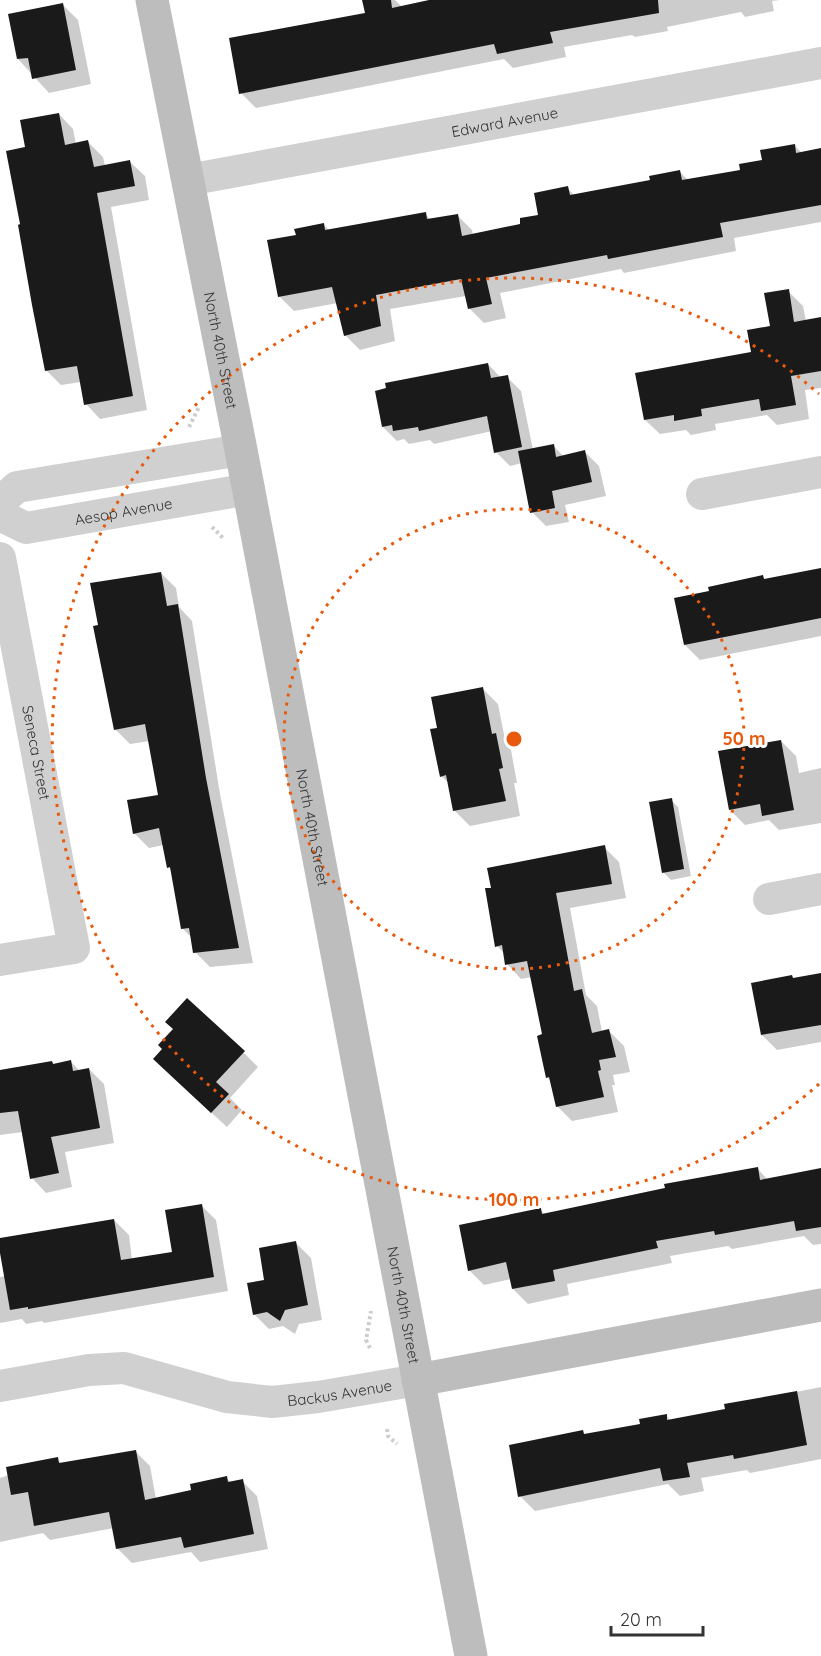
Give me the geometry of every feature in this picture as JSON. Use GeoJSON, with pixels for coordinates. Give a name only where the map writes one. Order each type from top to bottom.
{"type":"FeatureCollection","features":[{"type":"Feature","properties":{"kind":"street","name":"North 40th Street"},"geometry":{"type":"LineString","coordinates":[[152,0],[249,489],[471,1656]]}},
{"type":"Feature","properties":{"kind":"street","name":"Edward Avenue"},"geometry":{"type":"LineString","coordinates":[[188,180],[821,63]]}},
{"type":"Feature","properties":{"kind":"street"},"geometry":{"type":"LineString","coordinates":[[0,502],[17,487],[241,450]]}},
{"type":"Feature","properties":{"kind":"street"},"geometry":{"type":"LineString","coordinates":[[702,494],[821,472]]}},
{"type":"Feature","properties":{"kind":"street","name":"Aesop Avenue"},"geometry":{"type":"LineString","coordinates":[[0,515],[26,528],[249,489]]}},
{"type":"Feature","properties":{"kind":"street","name":"Seneca Street"},"geometry":{"type":"LineString","coordinates":[[0,558],[74,948],[0,960]]}},
{"type":"Feature","properties":{"kind":"street"},"geometry":{"type":"LineString","coordinates":[[769,899],[821,889]]}},
{"type":"Feature","properties":{"kind":"street","name":"Backus Avenue"},"geometry":{"type":"LineString","coordinates":[[0,1386],[89,1370],[124,1368],[227,1397],[272,1402],[318,1397],[418,1380],[821,1305]]}},
{"type":"Feature","properties":{"kind":"building"},"geometry":{"type":"Polygon","coordinates":[[[362,0],[391,0],[392,8],[429,0],[658,0],[659,13],[550,32],[553,43],[497,54],[494,44],[239,94],[229,38],[365,13],[362,0]]]}},
{"type":"Feature","properties":{"kind":"building"},"geometry":{"type":"Polygon","coordinates":[[[63,3],[76,70],[32,79],[28,58],[17,59],[8,14],[63,3]]]}},
{"type":"Feature","properties":{"kind":"building"},"geometry":{"type":"Polygon","coordinates":[[[59,113],[65,145],[88,140],[94,167],[130,160],[135,186],[97,193],[133,396],[84,405],[77,366],[45,371],[6,151],[25,147],[20,120],[59,113]]]}},
{"type":"Feature","properties":{"kind":"building"},"geometry":{"type":"Polygon","coordinates":[[[795,144],[796,153],[821,148],[821,205],[720,223],[723,237],[608,259],[607,255],[486,278],[492,304],[468,309],[461,279],[376,295],[381,326],[344,336],[332,287],[278,297],[267,240],[296,235],[294,229],[324,223],[325,230],[426,212],[427,219],[458,214],[462,236],[520,224],[520,218],[538,215],[534,193],[568,186],[570,195],[650,180],[649,176],[680,170],[682,180],[740,170],[739,164],[762,160],[760,150],[795,144]]]}},
{"type":"Feature","properties":{"kind":"building"},"geometry":{"type":"Polygon","coordinates":[[[789,289],[794,322],[821,317],[821,371],[791,376],[796,405],[761,411],[759,399],[701,409],[702,416],[674,421],[674,415],[644,420],[635,373],[751,352],[747,330],[770,326],[764,293],[789,289]]]}},
{"type":"Feature","properties":{"kind":"building"},"geometry":{"type":"Polygon","coordinates":[[[488,363],[491,378],[508,375],[522,447],[494,453],[487,416],[419,431],[418,427],[393,431],[392,425],[382,427],[375,391],[386,388],[385,383],[488,363]]]}},
{"type":"Feature","properties":{"kind":"building"},"geometry":{"type":"Polygon","coordinates":[[[554,444],[556,457],[585,450],[592,482],[552,491],[555,508],[530,513],[518,451],[554,444]]]}},
{"type":"Feature","properties":{"kind":"building"},"geometry":{"type":"Polygon","coordinates":[[[821,568],[821,618],[684,645],[674,598],[709,591],[708,587],[763,575],[764,579],[821,568]]]}},
{"type":"Feature","properties":{"kind":"building"},"geometry":{"type":"Polygon","coordinates":[[[161,572],[167,606],[178,604],[206,778],[239,948],[193,953],[189,928],[181,929],[170,867],[167,868],[159,828],[133,834],[127,800],[158,795],[145,724],[114,730],[93,626],[98,625],[90,583],[161,572]]]}},
{"type":"Feature","properties":{"kind":"building"},"geometry":{"type":"Polygon","coordinates":[[[483,687],[492,734],[496,733],[503,768],[499,769],[506,801],[453,811],[446,775],[440,777],[430,729],[437,728],[431,697],[483,687]]]}},
{"type":"Feature","properties":{"kind":"building"},"geometry":{"type":"Polygon","coordinates":[[[781,740],[794,810],[762,816],[760,804],[729,810],[718,751],[781,740]]]}},
{"type":"Feature","properties":{"kind":"building"},"geometry":{"type":"Polygon","coordinates":[[[672,798],[684,869],[662,873],[649,802],[672,798]]]}},
{"type":"Feature","properties":{"kind":"building"},"geometry":{"type":"Polygon","coordinates":[[[605,845],[612,884],[556,893],[574,991],[582,989],[592,1033],[609,1029],[616,1057],[599,1060],[601,1070],[598,1071],[604,1097],[556,1107],[549,1077],[546,1078],[537,1036],[542,1034],[527,961],[505,965],[502,945],[495,947],[485,888],[491,888],[487,868],[605,845]]]}},
{"type":"Feature","properties":{"kind":"building"},"geometry":{"type":"Polygon","coordinates":[[[821,973],[821,1025],[761,1035],[751,983],[792,975],[793,978],[821,973]]]}},
{"type":"Feature","properties":{"kind":"building"},"geometry":{"type":"Polygon","coordinates":[[[187,998],[245,1051],[216,1082],[229,1094],[211,1113],[153,1059],[162,1049],[158,1045],[173,1029],[165,1022],[187,998]]]}},
{"type":"Feature","properties":{"kind":"building"},"geometry":{"type":"Polygon","coordinates":[[[71,1060],[73,1071],[89,1068],[100,1128],[51,1137],[59,1173],[30,1179],[18,1111],[0,1113],[0,1070],[71,1060]]]}},
{"type":"Feature","properties":{"kind":"building"},"geometry":{"type":"Polygon","coordinates":[[[758,1167],[760,1180],[821,1168],[821,1227],[796,1231],[794,1221],[715,1235],[714,1231],[656,1241],[658,1248],[553,1270],[555,1281],[512,1289],[506,1262],[468,1271],[459,1225],[541,1208],[542,1214],[665,1188],[664,1184],[758,1167]]]}},
{"type":"Feature","properties":{"kind":"building"},"geometry":{"type":"Polygon","coordinates":[[[202,1204],[214,1277],[28,1309],[28,1307],[10,1310],[0,1253],[0,1238],[114,1219],[121,1260],[172,1252],[165,1210],[202,1204]]]}},
{"type":"Feature","properties":{"kind":"building"},"geometry":{"type":"Polygon","coordinates":[[[296,1241],[308,1305],[285,1310],[280,1321],[267,1312],[253,1315],[247,1283],[264,1280],[259,1248],[296,1241]]]}},
{"type":"Feature","properties":{"kind":"building"},"geometry":{"type":"Polygon","coordinates":[[[797,1391],[807,1445],[734,1459],[733,1455],[687,1463],[690,1477],[663,1481],[660,1468],[518,1497],[509,1445],[583,1430],[584,1434],[640,1424],[639,1419],[667,1414],[667,1420],[725,1409],[724,1404],[797,1391]]]}},
{"type":"Feature","properties":{"kind":"building"},"geometry":{"type":"Polygon","coordinates":[[[136,1450],[145,1500],[191,1490],[190,1484],[227,1476],[228,1482],[243,1479],[254,1534],[184,1548],[181,1537],[116,1549],[109,1512],[34,1526],[28,1492],[11,1495],[6,1467],[58,1457],[59,1463],[136,1450]]]}}]}
